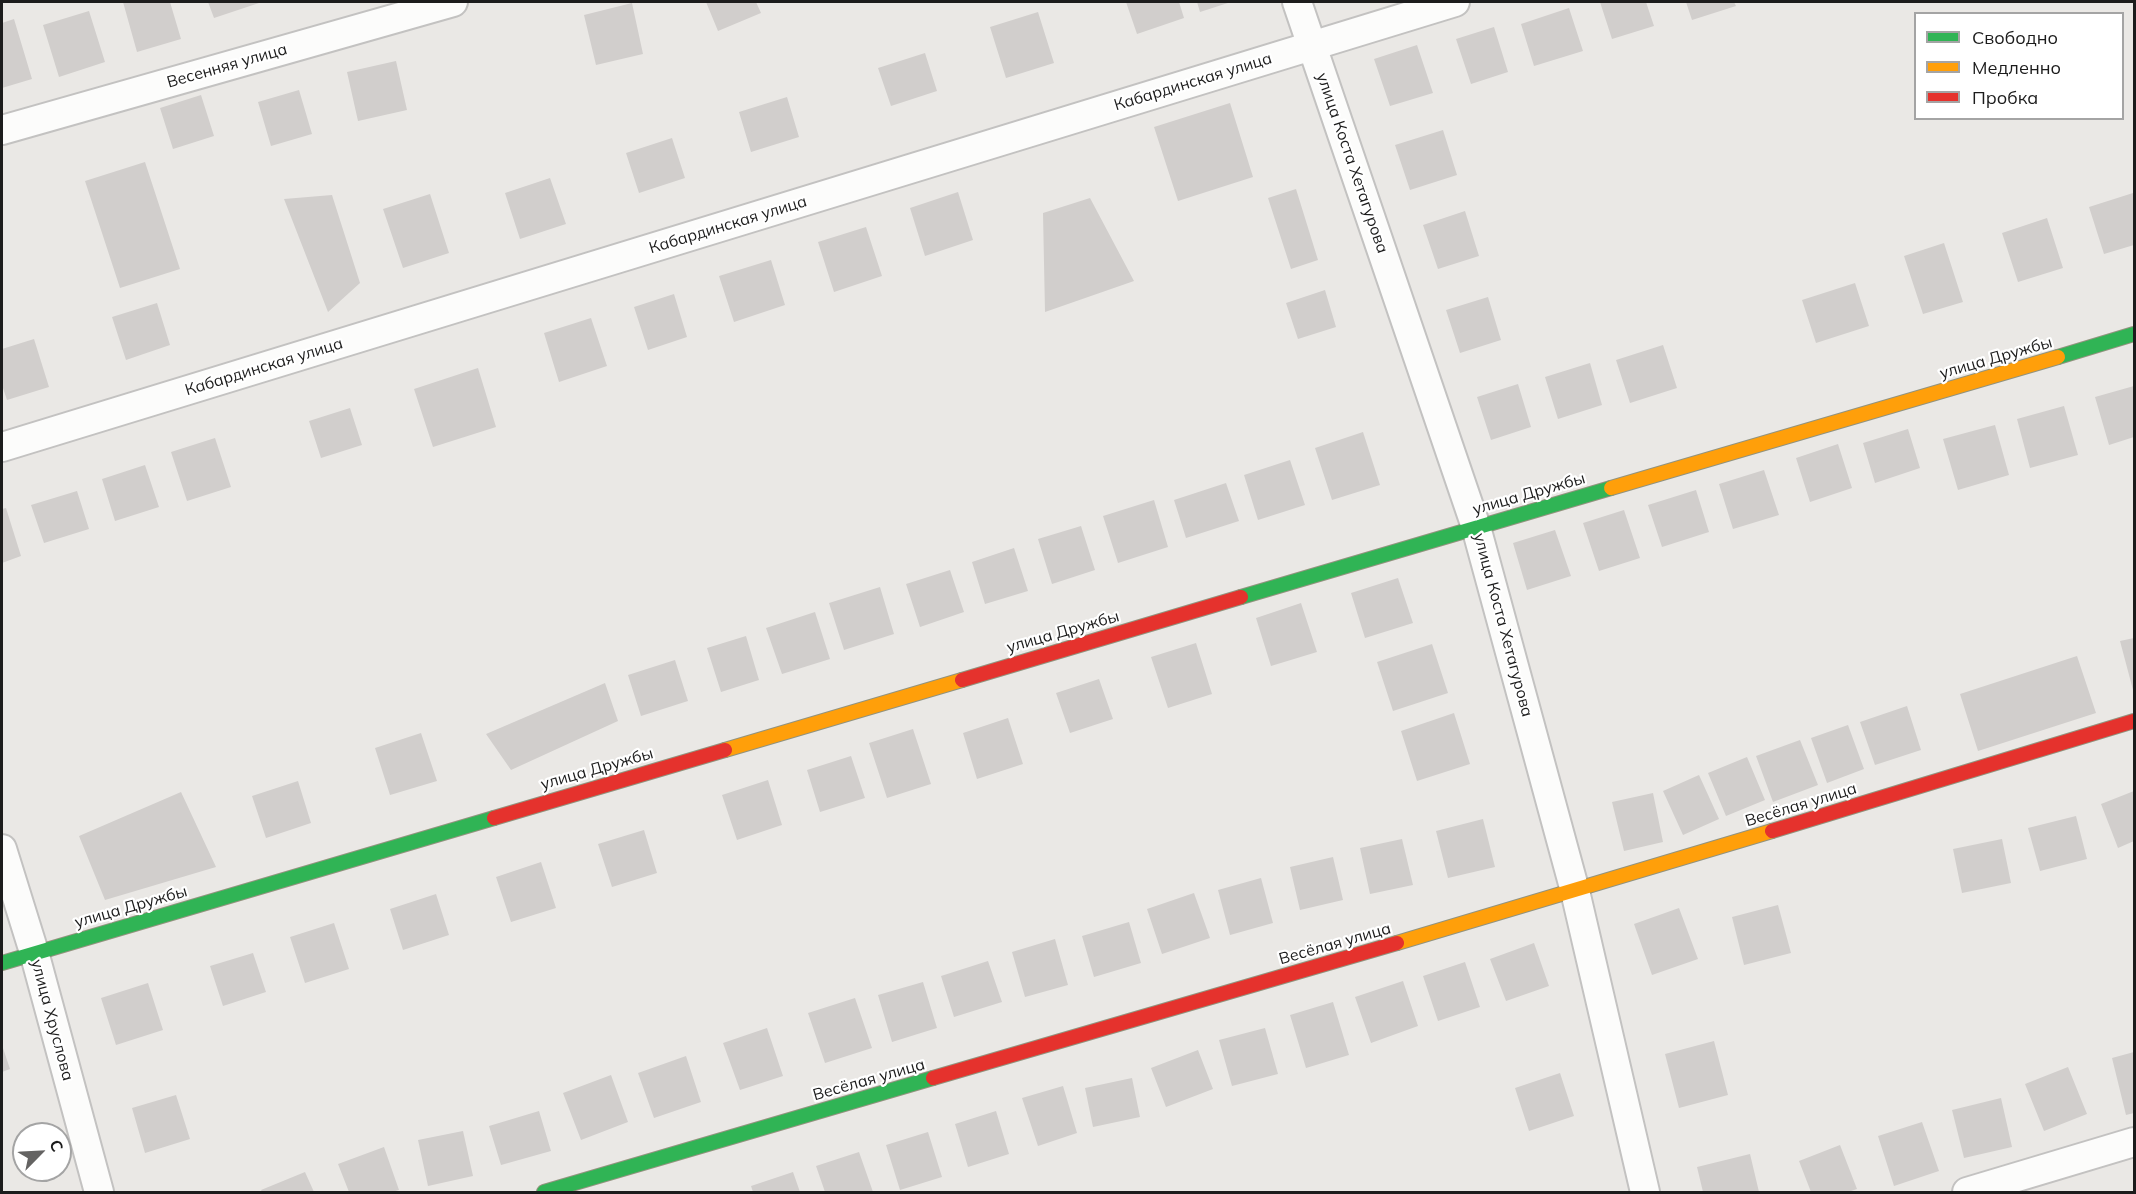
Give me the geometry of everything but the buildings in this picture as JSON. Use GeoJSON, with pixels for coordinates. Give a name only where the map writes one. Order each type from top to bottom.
{"type":"FeatureCollection","features":[{"type":"Feature","properties":{"kind":"street","name":"Весенняя улица"},"geometry":{"type":"LineString","coordinates":[[2,130],[453,2]]}},
{"type":"Feature","properties":{"kind":"street","name":"улица Коста Хетагурова"},"geometry":{"type":"LineString","coordinates":[[1297,2],[1476,527],[1575,891],[1645,1192]]}},
{"type":"Feature","properties":{"kind":"street","name":"Кабардинская улица"},"geometry":{"type":"LineString","coordinates":[[2,447],[1455,2]]}},
{"type":"Feature","properties":{"kind":"street","name":"улица Дружбы"},"geometry":{"type":"LineString","coordinates":[[2,963],[2134,334]]}},
{"type":"Feature","properties":{"kind":"street","name":"Весёлая улица"},"geometry":{"type":"LineString","coordinates":[[544,1192],[1575,891],[2134,721]]}},
{"type":"Feature","properties":{"kind":"street","name":"улица Хруслова"},"geometry":{"type":"LineString","coordinates":[[2,849],[34,952],[99,1192]]}},
{"type":"Feature","properties":{"kind":"street"},"geometry":{"type":"LineString","coordinates":[[1967,1192],[2134,1142]]}},
{"type":"Feature","properties":{"kind":"traffic: fast"},"geometry":{"type":"LineString","coordinates":[[2058,357],[2134,334]]}},
{"type":"Feature","properties":{"kind":"traffic: fast"},"geometry":{"type":"LineString","coordinates":[[1241,597],[1611,488]]}},
{"type":"Feature","properties":{"kind":"traffic: fast"},"geometry":{"type":"LineString","coordinates":[[2,963],[494,818]]}},
{"type":"Feature","properties":{"kind":"traffic: fast"},"geometry":{"type":"LineString","coordinates":[[544,1192],[933,1078]]}},
{"type":"Feature","properties":{"kind":"traffic: slow"},"geometry":{"type":"LineString","coordinates":[[1611,488],[2058,357]]}},
{"type":"Feature","properties":{"kind":"traffic: slow"},"geometry":{"type":"LineString","coordinates":[[725,750],[962,680]]}},
{"type":"Feature","properties":{"kind":"traffic: slow"},"geometry":{"type":"LineString","coordinates":[[1397,943],[1772,831]]}},
{"type":"Feature","properties":{"kind":"traffic: jam"},"geometry":{"type":"LineString","coordinates":[[962,680],[1241,597]]}},
{"type":"Feature","properties":{"kind":"traffic: jam"},"geometry":{"type":"LineString","coordinates":[[1772,831],[2134,721]]}},
{"type":"Feature","properties":{"kind":"traffic: jam"},"geometry":{"type":"LineString","coordinates":[[494,818],[725,750]]}},
{"type":"Feature","properties":{"kind":"traffic: jam"},"geometry":{"type":"LineString","coordinates":[[933,1078],[1397,943]]}}]}
